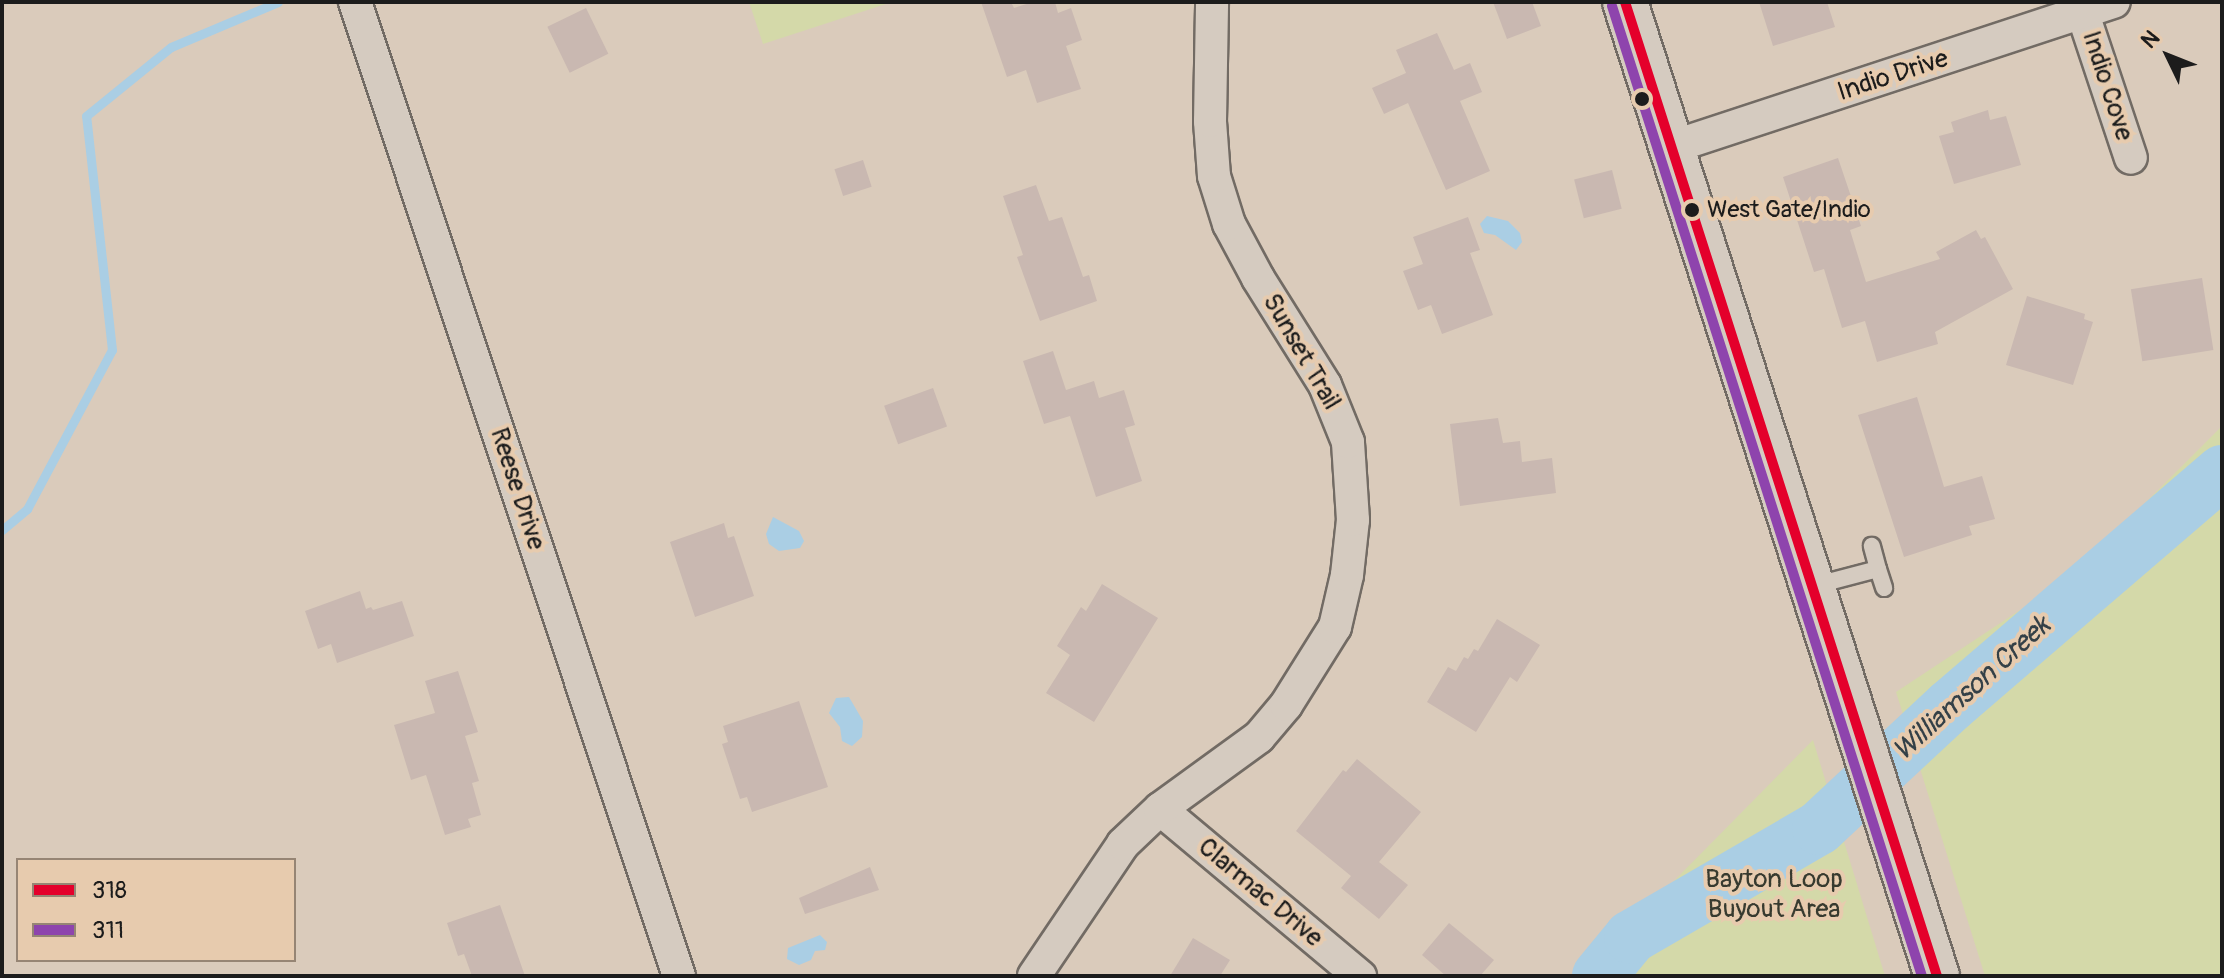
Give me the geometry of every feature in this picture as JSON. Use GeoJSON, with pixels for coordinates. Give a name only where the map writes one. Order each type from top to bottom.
{"type":"FeatureCollection","features":[{"type":"Feature","properties":{"kind":"main road"},"geometry":{"type":"LineString","coordinates":[[1625,2],[1937,976]]}},
{"type":"Feature","properties":{"kind":"street","name":"Reese Drive"},"geometry":{"type":"LineString","coordinates":[[355,2],[679,976]]}},
{"type":"Feature","properties":{"kind":"street","name":"Sunset Trail"},"geometry":{"type":"LineString","coordinates":[[1034,976],[1123,844],[1160,809],[1259,737],[1314,666],[1335,627],[1347,575],[1353,520],[1348,442],[1343,427],[1325,385],[1258,278],[1229,224],[1214,176],[1210,121],[1212,2]]}},
{"type":"Feature","properties":{"kind":"street","name":"Indio Drive"},"geometry":{"type":"LineString","coordinates":[[1672,147],[2081,8],[2114,2]]}},
{"type":"Feature","properties":{"kind":"street","name":"Indio Cove"},"geometry":{"type":"LineString","coordinates":[[2081,8],[2131,158]]}},
{"type":"Feature","properties":{"kind":"street","name":"Clarmac Drive"},"geometry":{"type":"LineString","coordinates":[[1160,809],[1360,976]]}},
{"type":"Feature","properties":{"kind":"lane"},"geometry":{"type":"LineString","coordinates":[[1872,546],[1884,588]]}},
{"type":"Feature","properties":{"kind":"lane"},"geometry":{"type":"LineString","coordinates":[[1811,586],[1878,569]]}},
{"type":"Feature","properties":{"kind":"green space"},"geometry":{"type":"Polygon","coordinates":[[[749,2],[892,2],[763,44],[749,2]]]}},
{"type":"Feature","properties":{"kind":"green space"},"geometry":{"type":"Polygon","coordinates":[[[2222,426],[2222,976],[1985,976],[1896,692],[2073,575],[2222,426]]]}},
{"type":"Feature","properties":{"kind":"green space","name":"Bayton Loop Buyout Area"},"geometry":{"type":"Polygon","coordinates":[[[1813,740],[1885,976],[1580,976],[1813,740]]]}},
{"type":"Feature","properties":{"kind":"water"},"geometry":{"type":"Polygon","coordinates":[[[1487,216],[1508,221],[1520,233],[1522,242],[1516,250],[1495,235],[1484,233],[1480,224],[1487,216]]]}},
{"type":"Feature","properties":{"kind":"water"},"geometry":{"type":"Polygon","coordinates":[[[773,517],[799,531],[804,541],[800,548],[779,551],[769,544],[766,534],[773,517]]]}},
{"type":"Feature","properties":{"kind":"water"},"geometry":{"type":"Polygon","coordinates":[[[849,697],[863,721],[862,737],[852,746],[842,741],[840,727],[829,713],[836,698],[849,697]]]}},
{"type":"Feature","properties":{"kind":"water"},"geometry":{"type":"Polygon","coordinates":[[[820,935],[827,942],[825,950],[815,951],[811,960],[799,965],[787,959],[788,948],[820,935]]]}},
{"type":"Feature","properties":{"kind":"building"},"geometry":{"type":"Polygon","coordinates":[[[981,2],[1011,2],[1014,8],[1033,2],[1055,2],[1058,13],[1071,8],[1082,40],[1066,46],[1081,89],[1037,103],[1026,70],[1007,77],[981,2]]]}},
{"type":"Feature","properties":{"kind":"building"},"geometry":{"type":"Polygon","coordinates":[[[1493,2],[1532,2],[1541,26],[1507,39],[1493,2]]]}},
{"type":"Feature","properties":{"kind":"building"},"geometry":{"type":"Polygon","coordinates":[[[1759,2],[1827,2],[1835,27],[1773,46],[1759,2]]]}},
{"type":"Feature","properties":{"kind":"building"},"geometry":{"type":"Polygon","coordinates":[[[586,8],[608,54],[570,73],[547,27],[586,8]]]}},
{"type":"Feature","properties":{"kind":"building"},"geometry":{"type":"Polygon","coordinates":[[[1437,33],[1454,70],[1470,63],[1482,92],[1460,101],[1490,171],[1446,190],[1408,103],[1384,114],[1372,88],[1406,73],[1396,50],[1437,33]]]}},
{"type":"Feature","properties":{"kind":"building"},"geometry":{"type":"Polygon","coordinates":[[[1988,110],[1990,120],[2006,116],[2021,165],[1954,184],[1939,136],[1954,132],[1951,122],[1988,110]]]}},
{"type":"Feature","properties":{"kind":"building"},"geometry":{"type":"Polygon","coordinates":[[[1838,158],[1861,226],[1850,230],[1866,282],[1940,259],[1936,252],[1976,230],[1981,239],[1985,237],[2013,289],[1935,332],[1938,344],[1877,362],[1865,321],[1842,328],[1824,269],[1814,272],[1783,177],[1838,158]]]}},
{"type":"Feature","properties":{"kind":"building"},"geometry":{"type":"Polygon","coordinates":[[[863,160],[872,187],[843,196],[834,169],[863,160]]]}},
{"type":"Feature","properties":{"kind":"building"},"geometry":{"type":"Polygon","coordinates":[[[1612,170],[1622,209],[1584,218],[1574,179],[1612,170]]]}},
{"type":"Feature","properties":{"kind":"building"},"geometry":{"type":"Polygon","coordinates":[[[1036,185],[1049,221],[1062,217],[1083,277],[1089,275],[1097,301],[1040,321],[1017,257],[1023,255],[1003,196],[1036,185]]]}},
{"type":"Feature","properties":{"kind":"building"},"geometry":{"type":"Polygon","coordinates":[[[1468,217],[1480,250],[1470,253],[1493,315],[1442,334],[1431,305],[1418,310],[1403,271],[1423,264],[1413,237],[1468,217]]]}},
{"type":"Feature","properties":{"kind":"building"},"geometry":{"type":"Polygon","coordinates":[[[2202,278],[2213,350],[2142,361],[2131,289],[2202,278]]]}},
{"type":"Feature","properties":{"kind":"building"},"geometry":{"type":"Polygon","coordinates":[[[2027,296],[2085,314],[2084,319],[2093,322],[2073,385],[2006,365],[2027,296]]]}},
{"type":"Feature","properties":{"kind":"building"},"geometry":{"type":"Polygon","coordinates":[[[1053,351],[1066,390],[1094,381],[1099,398],[1124,390],[1135,425],[1125,428],[1142,481],[1096,497],[1070,416],[1044,424],[1023,361],[1053,351]]]}},
{"type":"Feature","properties":{"kind":"building"},"geometry":{"type":"Polygon","coordinates":[[[933,388],[947,427],[898,444],[884,406],[933,388]]]}},
{"type":"Feature","properties":{"kind":"building"},"geometry":{"type":"Polygon","coordinates":[[[1917,397],[1944,487],[1982,476],[1995,519],[1969,526],[1972,535],[1904,557],[1858,415],[1917,397]]]}},
{"type":"Feature","properties":{"kind":"building"},"geometry":{"type":"Polygon","coordinates":[[[1498,418],[1503,443],[1520,441],[1522,462],[1552,458],[1556,493],[1460,506],[1450,424],[1498,418]]]}},
{"type":"Feature","properties":{"kind":"building"},"geometry":{"type":"Polygon","coordinates":[[[724,523],[728,538],[734,536],[754,596],[695,617],[670,542],[724,523]]]}},
{"type":"Feature","properties":{"kind":"building"},"geometry":{"type":"Polygon","coordinates":[[[1102,584],[1158,618],[1094,722],[1046,693],[1070,655],[1057,646],[1081,607],[1086,611],[1102,584]]]}},
{"type":"Feature","properties":{"kind":"building"},"geometry":{"type":"Polygon","coordinates":[[[360,591],[366,609],[371,607],[373,610],[402,601],[414,636],[337,663],[331,644],[318,649],[305,611],[360,591]]]}},
{"type":"Feature","properties":{"kind":"building"},"geometry":{"type":"Polygon","coordinates":[[[1497,619],[1540,645],[1517,682],[1510,677],[1476,732],[1427,702],[1448,667],[1456,671],[1464,657],[1468,659],[1474,649],[1478,651],[1497,619]]]}},
{"type":"Feature","properties":{"kind":"building"},"geometry":{"type":"Polygon","coordinates":[[[458,671],[478,732],[465,736],[479,781],[472,783],[481,815],[468,819],[471,827],[445,835],[426,775],[411,780],[394,725],[435,713],[425,681],[458,671]]]}},
{"type":"Feature","properties":{"kind":"building"},"geometry":{"type":"Polygon","coordinates":[[[799,701],[828,787],[752,812],[747,797],[740,799],[722,744],[728,742],[723,726],[799,701]]]}},
{"type":"Feature","properties":{"kind":"building"},"geometry":{"type":"Polygon","coordinates":[[[1357,759],[1421,812],[1379,862],[1408,885],[1379,919],[1341,888],[1351,876],[1296,831],[1343,770],[1346,772],[1357,759]]]}},
{"type":"Feature","properties":{"kind":"building"},"geometry":{"type":"Polygon","coordinates":[[[870,867],[879,890],[805,914],[799,898],[870,867]]]}},
{"type":"Feature","properties":{"kind":"building"},"geometry":{"type":"Polygon","coordinates":[[[500,905],[525,976],[472,976],[464,954],[458,956],[447,923],[500,905]]]}},
{"type":"Feature","properties":{"kind":"building"},"geometry":{"type":"Polygon","coordinates":[[[1449,923],[1494,960],[1480,976],[1446,976],[1422,955],[1449,923]]]}},
{"type":"Feature","properties":{"kind":"building"},"geometry":{"type":"Polygon","coordinates":[[[1193,938],[1230,960],[1220,976],[1170,976],[1193,938]]]}},
{"type":"Feature","properties":{"kind":"waterway"},"geometry":{"type":"LineString","coordinates":[[2,530],[27,509],[112,350],[86,116],[171,47],[278,2]]}},
{"type":"Feature","properties":{"kind":"waterway","name":"Williamson Creek"},"geometry":{"type":"LineString","coordinates":[[1599,976],[1631,937],[1819,828],[1950,706],[2222,472]]}},
{"type":"Feature","properties":{"kind":"transit line","name":"318"},"geometry":{"type":"LineString","coordinates":[[1625,2],[1937,976]]}},
{"type":"Feature","properties":{"kind":"transit line","name":"311"},"geometry":{"type":"LineString","coordinates":[[1612,6],[1922,976]]}},
{"type":"Feature","properties":{"kind":"place","name":"West Gate/Indio"},"geometry":{"type":"Point","coordinates":[1692,210]}}]}
